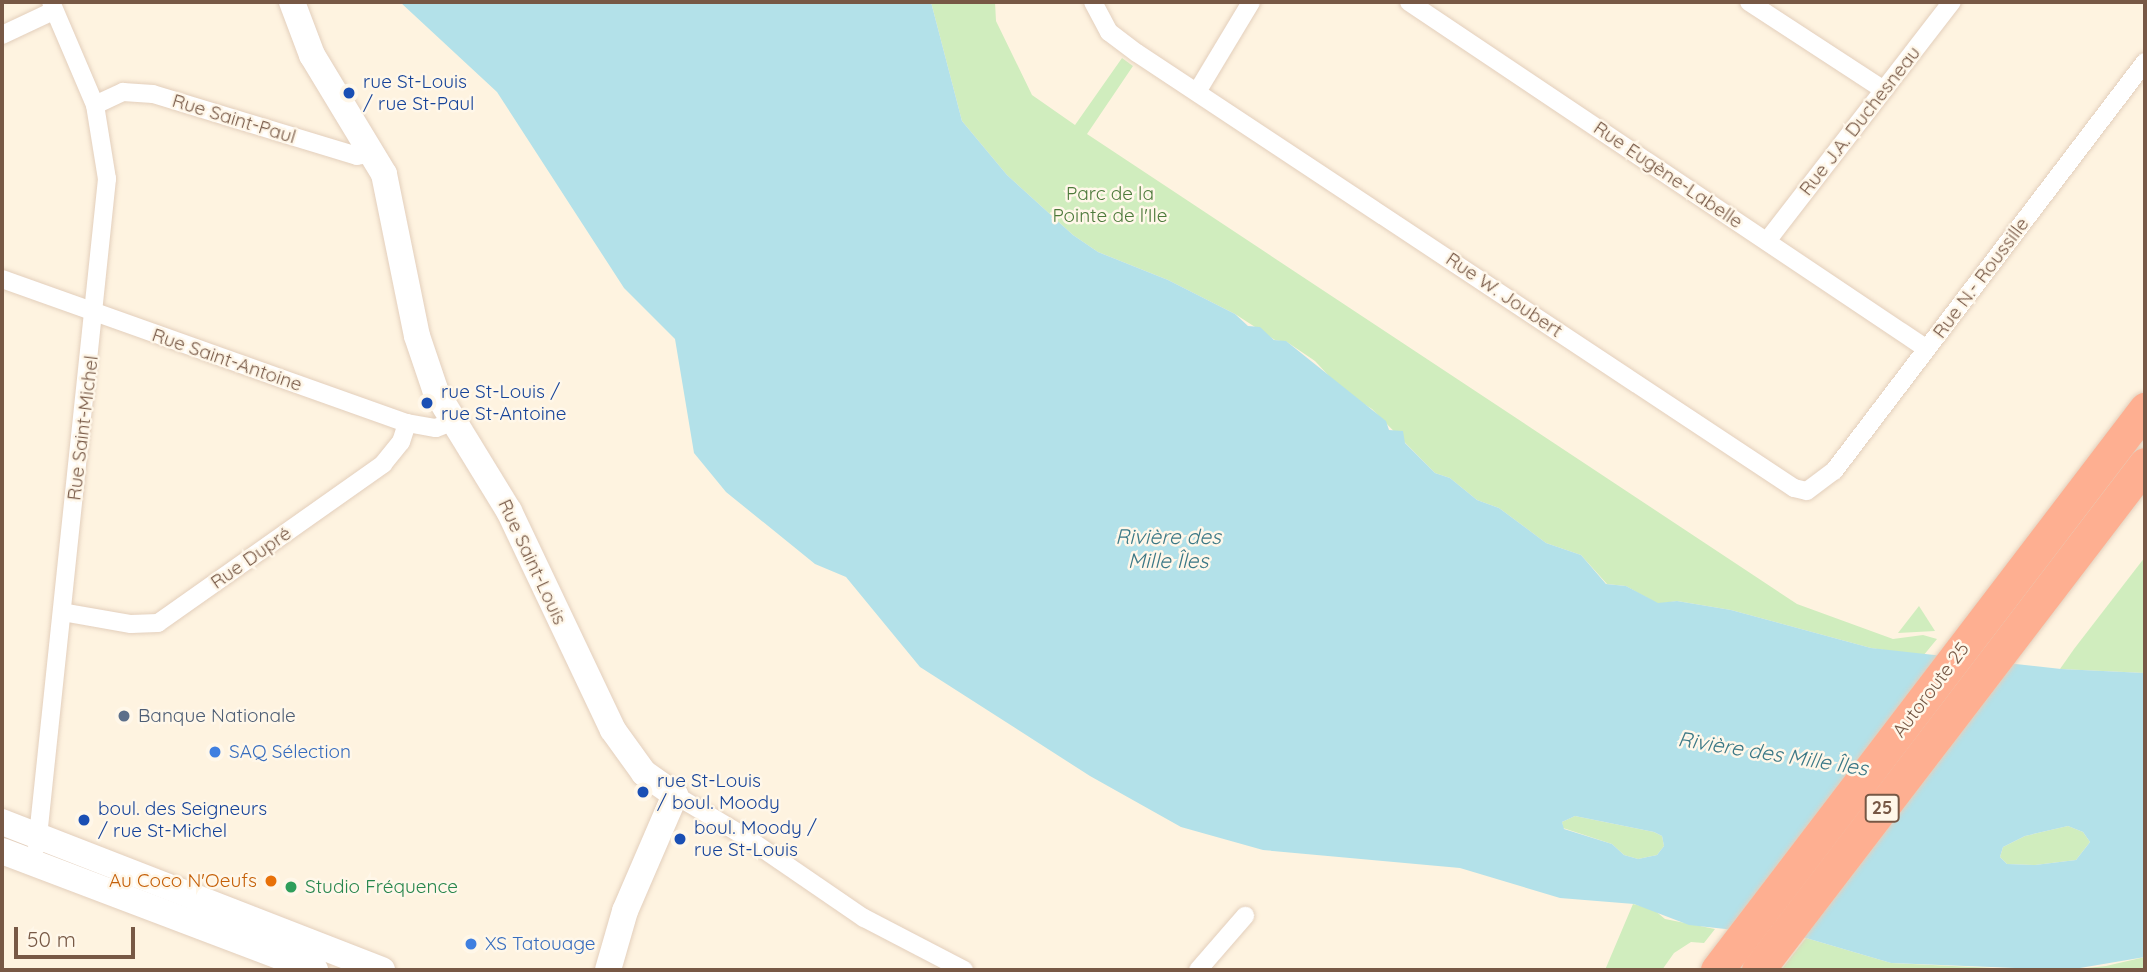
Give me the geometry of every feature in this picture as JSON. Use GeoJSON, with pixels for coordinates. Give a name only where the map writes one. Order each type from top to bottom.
{"type":"FeatureCollection","features":[{"type":"Feature","properties":{"kind":"highway","name":"Autoroute 25"},"geometry":{"type":"LineString","coordinates":[[1724,961],[2145,410]]}},
{"type":"Feature","properties":{"kind":"highway","name":"Autoroute 25"},"geometry":{"type":"LineString","coordinates":[[1763,964],[2145,464]]}},
{"type":"Feature","properties":{"kind":"main road","name":"Rue Saint-Louis"},"geometry":{"type":"LineString","coordinates":[[292,2],[312,55],[374,153],[393,204],[426,369],[509,511],[613,730],[644,773],[675,795]]}},
{"type":"Feature","properties":{"kind":"main road"},"geometry":{"type":"LineString","coordinates":[[608,970],[625,911],[675,795]]}},
{"type":"Feature","properties":{"kind":"main road"},"geometry":{"type":"LineString","coordinates":[[2,822],[382,970]]}},
{"type":"Feature","properties":{"kind":"main road"},"geometry":{"type":"LineString","coordinates":[[2,851],[315,970]]}},
{"type":"Feature","properties":{"kind":"main road"},"geometry":{"type":"LineString","coordinates":[[589,970],[625,911]]}},
{"type":"Feature","properties":{"kind":"street","name":"Rue W. Joubert"},"geometry":{"type":"LineString","coordinates":[[1093,2],[1109,32],[1197,92],[1794,488],[1813,490]]}},
{"type":"Feature","properties":{"kind":"street"},"geometry":{"type":"LineString","coordinates":[[1197,92],[1251,2]]}},
{"type":"Feature","properties":{"kind":"street","name":"Rue Eugène-Labelle"},"geometry":{"type":"LineString","coordinates":[[1409,2],[1927,349]]}},
{"type":"Feature","properties":{"kind":"street"},"geometry":{"type":"LineString","coordinates":[[1749,2],[1884,90]]}},
{"type":"Feature","properties":{"kind":"street","name":"Rue J.A. Duchesneau"},"geometry":{"type":"LineString","coordinates":[[1767,240],[1952,2]]}},
{"type":"Feature","properties":{"kind":"street"},"geometry":{"type":"LineString","coordinates":[[2,35],[52,6]]}},
{"type":"Feature","properties":{"kind":"street","name":"Rue Saint-Michel"},"geometry":{"type":"LineString","coordinates":[[33,863],[40,835],[96,314],[107,179],[95,105],[52,6]]}},
{"type":"Feature","properties":{"kind":"street","name":"Rue N.- Roussille"},"geometry":{"type":"LineString","coordinates":[[1813,490],[1834,471],[2145,62]]}},
{"type":"Feature","properties":{"kind":"street","name":"Rue Saint-Paul"},"geometry":{"type":"LineString","coordinates":[[95,105],[123,92],[145,92],[357,156],[374,153]]}},
{"type":"Feature","properties":{"kind":"street","name":"Rue Saint-Antoine"},"geometry":{"type":"LineString","coordinates":[[2,279],[407,423],[436,428],[454,421]]}},
{"type":"Feature","properties":{"kind":"street","name":"Rue Dupré"},"geometry":{"type":"LineString","coordinates":[[62,612],[131,624],[158,623],[383,464],[401,442],[407,423]]}},
{"type":"Feature","properties":{"kind":"street","name":"Rue Saint-Louis"},"geometry":{"type":"LineString","coordinates":[[675,795],[747,838],[864,918],[964,970]]}},
{"type":"Feature","properties":{"kind":"street"},"geometry":{"type":"LineString","coordinates":[[1198,970],[1245,916]]}},
{"type":"Feature","properties":{"kind":"green space","name":"Parc de la Pointe de l'Ile"},"geometry":{"type":"Polygon","coordinates":[[[931,2],[995,2],[996,21],[1032,95],[1075,125],[1122,58],[1133,66],[1087,134],[1797,604],[1893,639],[1923,635],[1937,639],[1923,656],[1871,648],[1731,610],[1677,601],[1658,604],[1626,586],[1607,584],[1581,555],[1546,543],[1499,508],[1477,500],[1450,478],[1435,473],[1372,409],[1343,391],[1315,361],[1287,342],[1275,340],[1235,314],[1168,280],[1098,252],[1073,235],[1007,175],[962,121],[931,2]]]}},
{"type":"Feature","properties":{"kind":"green space"},"geometry":{"type":"Polygon","coordinates":[[[2145,557],[2145,673],[2060,669],[2074,649],[2145,557]]]}},
{"type":"Feature","properties":{"kind":"green space"},"geometry":{"type":"Polygon","coordinates":[[[1919,606],[1935,631],[1898,633],[1919,606]]]}},
{"type":"Feature","properties":{"kind":"green space"},"geometry":{"type":"Polygon","coordinates":[[[1575,816],[1654,832],[1662,836],[1664,846],[1657,855],[1638,859],[1624,855],[1612,844],[1563,828],[1562,822],[1575,816]]]}},
{"type":"Feature","properties":{"kind":"green space"},"geometry":{"type":"Polygon","coordinates":[[[2068,826],[2083,832],[2090,842],[2076,860],[2035,865],[2007,864],[2000,857],[2003,847],[2025,836],[2068,826]]]}},
{"type":"Feature","properties":{"kind":"green space"},"geometry":{"type":"Polygon","coordinates":[[[1633,904],[1653,909],[1665,919],[1715,929],[1704,943],[1691,942],[1674,953],[1662,970],[1605,970],[1633,904]]]}},
{"type":"Feature","properties":{"kind":"green space"},"geometry":{"type":"Polygon","coordinates":[[[1806,938],[1891,963],[2035,970],[1781,970],[1806,938]]]}},
{"type":"Feature","properties":{"kind":"green space"},"geometry":{"type":"Polygon","coordinates":[[[2145,957],[2145,970],[2068,970],[2106,966],[2145,957]]]}},
{"type":"Feature","properties":{"kind":"water","name":"Rivière des Mille Îles"},"geometry":{"type":"Polygon","coordinates":[[[400,2],[931,2],[962,121],[1007,175],[1073,235],[1098,252],[1168,280],[1235,314],[1248,326],[1260,327],[1274,340],[1286,341],[1386,421],[1389,430],[1403,431],[1405,443],[1435,473],[1450,478],[1477,500],[1499,508],[1546,543],[1581,555],[1606,584],[1626,586],[1658,603],[1677,601],[1731,610],[1871,648],[2061,669],[2145,673],[2145,957],[2068,970],[1891,963],[1806,938],[1689,925],[1634,904],[1560,898],[1460,868],[1263,850],[1181,827],[1090,776],[920,667],[846,577],[815,564],[726,492],[694,453],[675,339],[624,288],[497,92],[400,2]],[[1575,816],[1562,822],[1564,829],[1612,844],[1624,855],[1638,859],[1657,855],[1664,846],[1662,836],[1654,832],[1575,816]],[[2068,826],[2025,836],[2003,847],[2000,857],[2007,864],[2035,865],[2076,860],[2090,842],[2083,832],[2068,826]]]}},
{"type":"Feature","properties":{"kind":"place","name":"rue St-Louis / rue St-Paul"},"geometry":{"type":"Point","coordinates":[349,93]}},
{"type":"Feature","properties":{"kind":"place","name":"rue St-Louis / rue St-Antoine"},"geometry":{"type":"Point","coordinates":[427,403]}},
{"type":"Feature","properties":{"kind":"place","name":"Banque Nationale"},"geometry":{"type":"Point","coordinates":[124,716]}},
{"type":"Feature","properties":{"kind":"place","name":"SAQ Sélection"},"geometry":{"type":"Point","coordinates":[215,752]}},
{"type":"Feature","properties":{"kind":"place","name":"rue St-Louis / boul. Moody"},"geometry":{"type":"Point","coordinates":[643,792]}},
{"type":"Feature","properties":{"kind":"place","name":"boul. des Seigneurs / rue St-Michel"},"geometry":{"type":"Point","coordinates":[84,820]}},
{"type":"Feature","properties":{"kind":"place","name":"boul. Moody / rue St-Louis"},"geometry":{"type":"Point","coordinates":[680,839]}},
{"type":"Feature","properties":{"kind":"place","name":"Au Coco N'Oeufs"},"geometry":{"type":"Point","coordinates":[271,881]}},
{"type":"Feature","properties":{"kind":"place","name":"Studio Fréquence"},"geometry":{"type":"Point","coordinates":[291,887]}},
{"type":"Feature","properties":{"kind":"place","name":"XS Tatouage"},"geometry":{"type":"Point","coordinates":[471,944]}}]}
